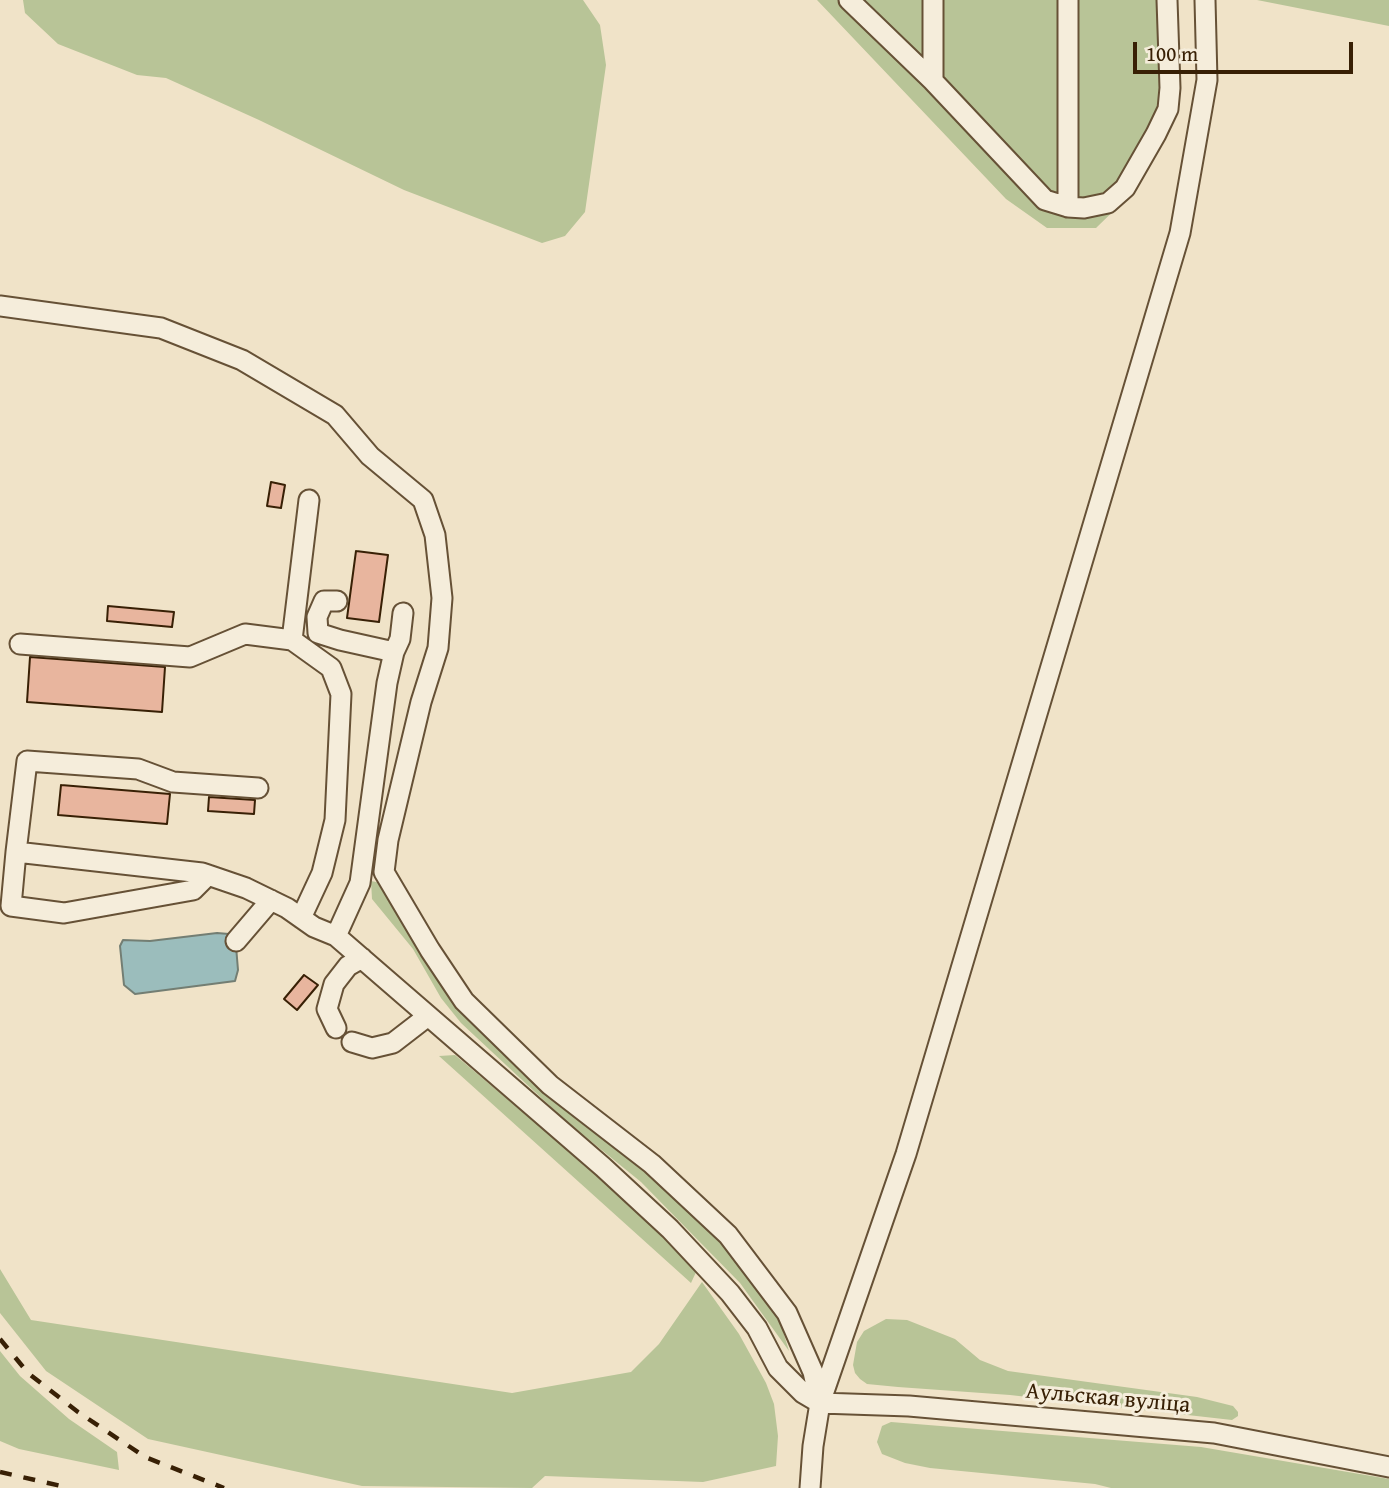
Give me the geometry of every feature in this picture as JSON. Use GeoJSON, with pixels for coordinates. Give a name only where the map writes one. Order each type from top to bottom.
{"type":"FeatureCollection","features":[{"type":"Feature","properties":{"kind":"street"},"geometry":{"type":"LineString","coordinates":[[849,0],[933,81],[1045,200],[1084,208],[1108,203],[1125,188],[1168,109],[1170,88],[1167,0]]}},
{"type":"Feature","properties":{"kind":"street"},"geometry":{"type":"LineString","coordinates":[[933,0],[933,81]]}},
{"type":"Feature","properties":{"kind":"street"},"geometry":{"type":"LineString","coordinates":[[1068,0],[1068,206]]}},
{"type":"Feature","properties":{"kind":"street"},"geometry":{"type":"LineString","coordinates":[[810,1488],[820,1404],[906,1154],[1180,233],[1207,80],[1205,0]]}},
{"type":"Feature","properties":{"kind":"street"},"geometry":{"type":"LineString","coordinates":[[0,306],[161,328],[242,360],[335,415],[370,456],[423,500],[435,535],[442,598],[438,648],[421,702],[388,840],[384,873],[464,1001],[550,1085],[652,1164],[728,1235],[787,1313],[813,1371],[820,1404]]}},
{"type":"Feature","properties":{"kind":"street"},"geometry":{"type":"LineString","coordinates":[[292,640],[309,500]]}},
{"type":"Feature","properties":{"kind":"street"},"geometry":{"type":"LineString","coordinates":[[337,601],[324,601],[317,617],[318,632],[340,640],[394,652]]}},
{"type":"Feature","properties":{"kind":"street"},"geometry":{"type":"LineString","coordinates":[[336,936],[360,883],[387,682],[400,639],[403,613]]}},
{"type":"Feature","properties":{"kind":"street"},"geometry":{"type":"LineString","coordinates":[[20,644],[190,657],[245,634],[292,640],[331,668],[341,694],[335,820],[323,873],[301,918]]}},
{"type":"Feature","properties":{"kind":"street"},"geometry":{"type":"LineString","coordinates":[[208,875],[193,890],[64,913],[11,906],[27,761],[138,769],[173,782],[258,788]]}},
{"type":"Feature","properties":{"kind":"street"},"geometry":{"type":"LineString","coordinates":[[16,852],[202,873],[246,888],[287,908],[314,927],[336,936],[603,1167],[670,1229],[730,1293],[757,1328],[778,1368],[803,1393],[820,1404]]}},
{"type":"Feature","properties":{"kind":"street"},"geometry":{"type":"LineString","coordinates":[[236,941],[271,900]]}},
{"type":"Feature","properties":{"kind":"street"},"geometry":{"type":"LineString","coordinates":[[336,1028],[327,1009],[334,984],[348,966],[362,958]]}},
{"type":"Feature","properties":{"kind":"street"},"geometry":{"type":"LineString","coordinates":[[352,1042],[372,1048],[393,1043],[428,1016]]}},
{"type":"Feature","properties":{"kind":"street","name":"Аульская вуліца"},"geometry":{"type":"LineString","coordinates":[[820,1404],[909,1406],[1214,1433],[1389,1466]]}},
{"type":"Feature","properties":{"kind":"green space"},"geometry":{"type":"Polygon","coordinates":[[[23,0],[583,0],[600,25],[606,65],[585,212],[565,236],[542,243],[404,190],[166,78],[137,75],[58,44],[25,13],[23,0]]]}},
{"type":"Feature","properties":{"kind":"green space"},"geometry":{"type":"Polygon","coordinates":[[[817,0],[1175,0],[1177,90],[1130,195],[1096,228],[1047,228],[1006,199],[817,0]]]}},
{"type":"Feature","properties":{"kind":"green space"},"geometry":{"type":"Polygon","coordinates":[[[1257,0],[1389,0],[1389,26],[1257,0]]]}},
{"type":"Feature","properties":{"kind":"green space"},"geometry":{"type":"Polygon","coordinates":[[[371,881],[381,883],[460,1004],[726,1241],[776,1308],[789,1351],[740,1283],[641,1182],[566,1121],[461,1023],[441,998],[413,949],[372,899],[371,881]]]}},
{"type":"Feature","properties":{"kind":"green space"},"geometry":{"type":"Polygon","coordinates":[[[455,1055],[620,1194],[697,1270],[691,1283],[439,1056],[455,1055]]]}},
{"type":"Feature","properties":{"kind":"green space"},"geometry":{"type":"Polygon","coordinates":[[[0,1269],[31,1320],[512,1393],[631,1372],[659,1344],[702,1282],[739,1334],[766,1383],[774,1404],[778,1436],[776,1466],[703,1482],[545,1476],[532,1488],[362,1486],[148,1439],[46,1371],[0,1313],[0,1269]]]}},
{"type":"Feature","properties":{"kind":"green space"},"geometry":{"type":"Polygon","coordinates":[[[886,1319],[907,1320],[955,1339],[980,1360],[1008,1371],[1197,1397],[1233,1406],[1238,1416],[1232,1420],[1010,1395],[867,1384],[855,1373],[853,1365],[857,1342],[864,1331],[886,1319]]]}},
{"type":"Feature","properties":{"kind":"green space"},"geometry":{"type":"Polygon","coordinates":[[[0,1351],[20,1376],[69,1419],[117,1452],[119,1470],[19,1449],[0,1441],[0,1351]]]}},
{"type":"Feature","properties":{"kind":"green space"},"geometry":{"type":"Polygon","coordinates":[[[891,1422],[1201,1447],[1389,1479],[1389,1488],[1111,1488],[1095,1484],[930,1468],[905,1463],[882,1454],[877,1442],[882,1426],[891,1422]]]}},
{"type":"Feature","properties":{"kind":"water"},"geometry":{"type":"Polygon","coordinates":[[[229,934],[236,946],[238,970],[235,981],[135,994],[124,985],[120,946],[123,940],[150,941],[229,934]]]}},
{"type":"Feature","properties":{"kind":"building"},"geometry":{"type":"Polygon","coordinates":[[[271,482],[285,485],[281,508],[267,506],[271,482]]]}},
{"type":"Feature","properties":{"kind":"building"},"geometry":{"type":"Polygon","coordinates":[[[356,551],[388,555],[379,622],[347,618],[356,551]]]}},
{"type":"Feature","properties":{"kind":"building"},"geometry":{"type":"Polygon","coordinates":[[[108,606],[174,612],[172,627],[107,621],[108,606]]]}},
{"type":"Feature","properties":{"kind":"building"},"geometry":{"type":"Polygon","coordinates":[[[30,657],[165,667],[162,712],[27,702],[30,657]]]}},
{"type":"Feature","properties":{"kind":"building"},"geometry":{"type":"Polygon","coordinates":[[[61,785],[170,794],[167,824],[58,815],[61,785]]]}},
{"type":"Feature","properties":{"kind":"building"},"geometry":{"type":"Polygon","coordinates":[[[209,797],[255,800],[254,814],[208,811],[209,797]]]}},
{"type":"Feature","properties":{"kind":"building"},"geometry":{"type":"Polygon","coordinates":[[[304,975],[318,985],[297,1010],[284,999],[304,975]]]}},
{"type":"Feature","properties":{"kind":"railway"},"geometry":{"type":"LineString","coordinates":[[0,1339],[28,1373],[78,1412],[145,1457],[224,1488]]}},
{"type":"Feature","properties":{"kind":"railway"},"geometry":{"type":"LineString","coordinates":[[0,1472],[70,1488]]}}]}
